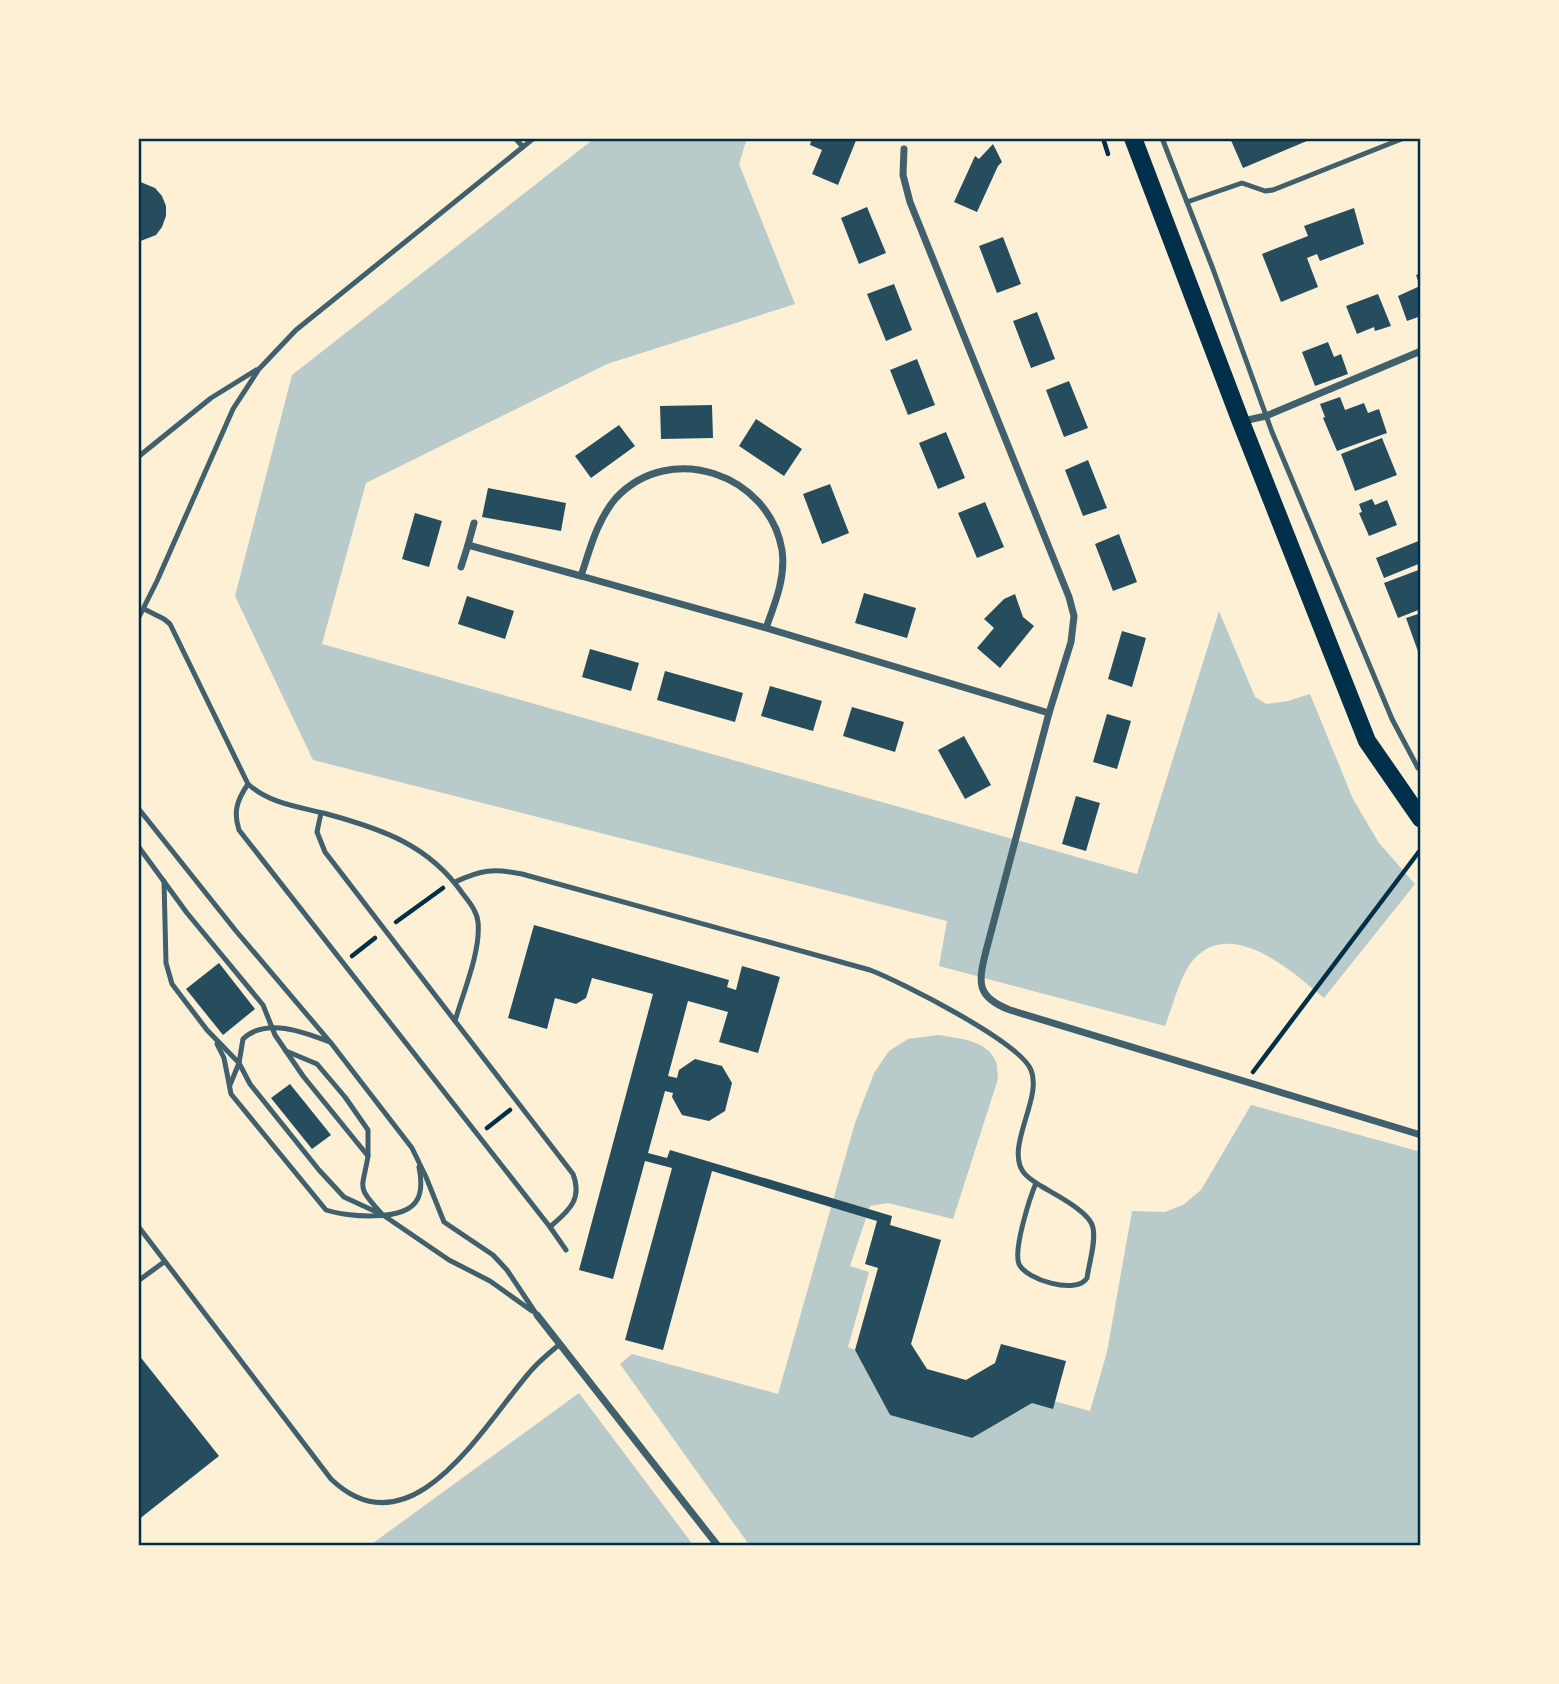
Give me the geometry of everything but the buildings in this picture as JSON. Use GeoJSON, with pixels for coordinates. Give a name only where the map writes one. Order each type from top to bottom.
{"type":"FeatureCollection","features":[{"type":"Feature","properties":{"kind":"main road"},"geometry":{"type":"LineString","coordinates":[[1133,138],[1367,741],[1421,819]]}},
{"type":"Feature","properties":{"kind":"street"},"geometry":{"type":"LineString","coordinates":[[904,149],[903,175],[910,202],[1074,616],[1071,642],[1049,713],[981,971],[982,992],[988,1000],[1010,1010],[1421,1135]]}},
{"type":"Feature","properties":{"kind":"street"},"geometry":{"type":"LineString","coordinates":[[1241,422],[1266,416],[1421,351]]}},
{"type":"Feature","properties":{"kind":"street"},"geometry":{"type":"LineString","coordinates":[[581,576],[601,521],[618,496],[633,484],[656,473],[681,468],[715,472],[742,485],[757,498],[777,530],[782,550],[782,578],[766,628]]}},
{"type":"Feature","properties":{"kind":"street"},"geometry":{"type":"LineString","coordinates":[[461,567],[474,523]]}},
{"type":"Feature","properties":{"kind":"street"},"geometry":{"type":"LineString","coordinates":[[468,545],[766,628],[1049,713]]}},
{"type":"Feature","properties":{"kind":"street"},"geometry":{"type":"LineString","coordinates":[[537,1315],[718,1546]]}},
{"type":"Feature","properties":{"kind":"lane"},"geometry":{"type":"LineString","coordinates":[[515,138],[523,147]]}},
{"type":"Feature","properties":{"kind":"lane"},"geometry":{"type":"LineString","coordinates":[[138,619],[228,419],[259,369],[296,330],[534,138]]}},
{"type":"Feature","properties":{"kind":"lane"},"geometry":{"type":"LineString","coordinates":[[1162,138],[1266,416],[1392,719],[1418,768]]}},
{"type":"Feature","properties":{"kind":"lane"},"geometry":{"type":"LineString","coordinates":[[1187,202],[1242,183],[1265,191],[1273,190],[1404,138]]}},
{"type":"Feature","properties":{"kind":"lane"},"geometry":{"type":"LineString","coordinates":[[138,457],[211,398],[259,369]]}},
{"type":"Feature","properties":{"kind":"lane"},"geometry":{"type":"LineString","coordinates":[[144,609],[170,624],[248,784],[265,797],[389,832],[435,863],[454,881],[476,914],[478,923],[475,948],[455,1021]]}},
{"type":"Feature","properties":{"kind":"lane"},"geometry":{"type":"LineString","coordinates":[[248,784],[241,794],[236,812],[239,830],[566,1250]]}},
{"type":"Feature","properties":{"kind":"lane"},"geometry":{"type":"LineString","coordinates":[[138,808],[218,909],[331,1043],[412,1148],[444,1222],[493,1255],[507,1270],[537,1315]]}},
{"type":"Feature","properties":{"kind":"lane"},"geometry":{"type":"LineString","coordinates":[[321,813],[317,832],[325,852],[563,1159],[577,1184],[575,1200],[550,1227]]}},
{"type":"Feature","properties":{"kind":"lane"},"geometry":{"type":"LineString","coordinates":[[138,846],[187,913],[263,1005],[285,1051],[368,1156]]}},
{"type":"Feature","properties":{"kind":"lane"},"geometry":{"type":"LineString","coordinates":[[454,881],[490,869],[522,874],[870,970],[903,985],[1007,1044],[1027,1061],[1034,1077],[1019,1162],[1023,1172],[1089,1218],[1094,1227],[1084,1284],[1076,1287],[1034,1277],[1019,1264],[1028,1205],[1036,1183]]}},
{"type":"Feature","properties":{"kind":"lane"},"geometry":{"type":"LineString","coordinates":[[163,881],[167,974],[224,1058],[229,1088],[235,1101],[326,1210],[341,1215],[399,1213],[418,1199],[421,1184],[418,1159]]}},
{"type":"Feature","properties":{"kind":"lane"},"geometry":{"type":"LineString","coordinates":[[229,1088],[239,1063],[243,1039],[261,1028],[297,1031],[331,1043]]}},
{"type":"Feature","properties":{"kind":"lane"},"geometry":{"type":"LineString","coordinates":[[207,1030],[239,1063],[250,1084],[344,1197],[383,1215],[449,1261],[490,1281],[537,1315]]}},
{"type":"Feature","properties":{"kind":"lane"},"geometry":{"type":"LineString","coordinates":[[285,1051],[312,1060],[345,1097],[368,1130],[368,1156],[361,1186],[364,1195],[383,1215]]}},
{"type":"Feature","properties":{"kind":"lane"},"geometry":{"type":"LineString","coordinates":[[138,1226],[331,1479],[343,1492],[372,1504],[387,1505],[399,1502],[441,1475],[486,1429],[530,1372],[560,1343]]}},
{"type":"Feature","properties":{"kind":"lane"},"geometry":{"type":"LineString","coordinates":[[138,1281],[164,1262]]}},
{"type":"Feature","properties":{"kind":"path"},"geometry":{"type":"LineString","coordinates":[[1103,138],[1108,154]]}},
{"type":"Feature","properties":{"kind":"path"},"geometry":{"type":"LineString","coordinates":[[1245,1081],[1421,849]]}},
{"type":"Feature","properties":{"kind":"path"},"geometry":{"type":"LineString","coordinates":[[478,1135],[519,1103]]}},
{"type":"Feature","properties":{"kind":"shaded area"},"geometry":{"type":"Polygon","coordinates":[[[595,138],[747,138],[739,164],[795,304],[607,364],[366,483],[322,644],[1137,874],[1219,611],[1255,697],[1266,704],[1310,694],[1353,799],[1379,843],[1415,884],[1324,998],[1281,964],[1246,947],[1228,944],[1211,947],[1191,963],[1165,1026],[939,966],[947,921],[313,760],[235,596],[292,375],[595,138]]]}},
{"type":"Feature","properties":{"kind":"shaded area"},"geometry":{"type":"Polygon","coordinates":[[[938,1035],[971,1041],[986,1049],[996,1062],[998,1079],[953,1219],[888,1203],[870,1206],[850,1266],[869,1272],[848,1347],[855,1350],[890,1415],[971,1438],[1035,1396],[1090,1411],[1107,1352],[1132,1211],[1165,1212],[1183,1205],[1201,1190],[1251,1105],[1421,1152],[1421,1546],[750,1546],[620,1364],[632,1354],[778,1394],[855,1123],[874,1073],[889,1051],[908,1039],[938,1035]]]}},
{"type":"Feature","properties":{"kind":"shaded area"},"geometry":{"type":"Polygon","coordinates":[[[579,1393],[694,1546],[369,1546],[579,1393]]]}}]}
